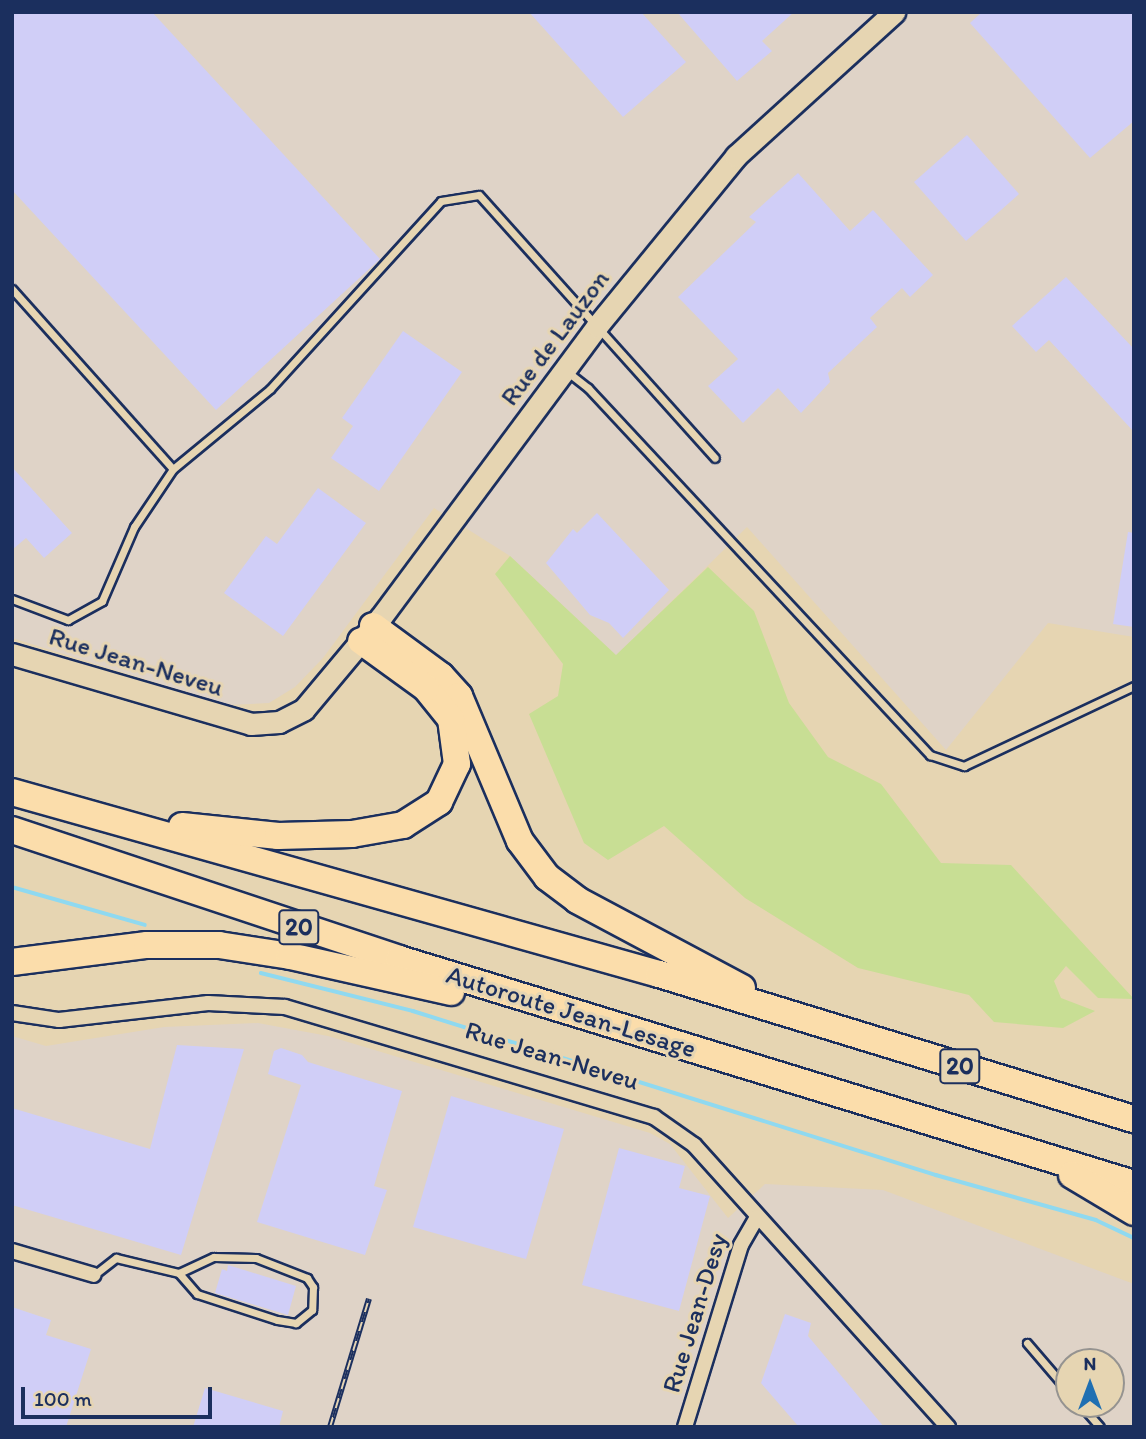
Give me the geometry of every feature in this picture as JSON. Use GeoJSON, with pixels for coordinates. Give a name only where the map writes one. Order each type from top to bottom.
{"type":"FeatureCollection","features":[{"type":"Feature","properties":{"kind":"highway"},"geometry":{"type":"LineString","coordinates":[[107,819],[320,836],[391,828],[419,818],[439,802],[451,781],[458,749],[453,725],[426,688],[367,633]]}},
{"type":"Feature","properties":{"kind":"highway"},"geometry":{"type":"LineString","coordinates":[[367,633],[441,676],[459,696],[520,841],[553,883],[786,1013]]}},
{"type":"Feature","properties":{"kind":"highway","name":"20"},"geometry":{"type":"LineString","coordinates":[[12,792],[786,1013],[1134,1119]]}},
{"type":"Feature","properties":{"kind":"highway","name":"Autoroute Jean-Lesage"},"geometry":{"type":"LineString","coordinates":[[12,830],[587,1017],[1134,1184]]}},
{"type":"Feature","properties":{"kind":"highway"},"geometry":{"type":"LineString","coordinates":[[12,962],[147,945],[219,945],[327,964],[484,1001],[587,1017]]}},
{"type":"Feature","properties":{"kind":"highway"},"geometry":{"type":"LineString","coordinates":[[1041,1155],[1134,1212]]}},
{"type":"Feature","properties":{"kind":"street","name":"Rue de Lauzon"},"geometry":{"type":"LineString","coordinates":[[286,720],[314,700],[597,326],[736,156],[894,12]]}},
{"type":"Feature","properties":{"kind":"street","name":"Rue Jean-Neveu"},"geometry":{"type":"LineString","coordinates":[[12,654],[233,720],[258,724],[286,720]]}},
{"type":"Feature","properties":{"kind":"street","name":"Rue Jean-Neveu"},"geometry":{"type":"LineString","coordinates":[[12,1013],[59,1020],[219,1003],[305,1011],[654,1117],[687,1138],[948,1427]]}},
{"type":"Feature","properties":{"kind":"street","name":"Rue Jean-Desy"},"geometry":{"type":"LineString","coordinates":[[685,1427],[741,1245],[757,1217]]}},
{"type":"Feature","properties":{"kind":"street"},"geometry":{"type":"LineString","coordinates":[[12,1251],[94,1276]]}},
{"type":"Feature","properties":{"kind":"lane"},"geometry":{"type":"LineString","coordinates":[[12,599],[68,620],[102,601],[134,527],[173,469],[270,389],[441,201],[478,195],[715,458]]}},
{"type":"Feature","properties":{"kind":"lane"},"geometry":{"type":"LineString","coordinates":[[12,289],[173,469]]}},
{"type":"Feature","properties":{"kind":"lane"},"geometry":{"type":"LineString","coordinates":[[565,369],[588,388],[930,755],[947,763],[975,762],[1121,688],[1134,686]]}},
{"type":"Feature","properties":{"kind":"lane"},"geometry":{"type":"LineString","coordinates":[[94,1276],[116,1258],[179,1272],[214,1257],[256,1258],[307,1278],[313,1287],[312,1310],[296,1323],[277,1320],[197,1294],[179,1272]]}},
{"type":"Feature","properties":{"kind":"lane"},"geometry":{"type":"LineString","coordinates":[[1027,1343],[1055,1376]]}},
{"type":"Feature","properties":{"kind":"shaded area"},"geometry":{"type":"Polygon","coordinates":[[[12,12],[1134,12],[1134,637],[1048,623],[946,750],[747,527],[616,656],[510,556],[434,508],[323,658],[295,687],[269,703],[228,705],[12,638],[12,12]]]}},
{"type":"Feature","properties":{"kind":"shaded area"},"geometry":{"type":"Polygon","coordinates":[[[258,1023],[328,1036],[650,1133],[670,1144],[728,1218],[765,1184],[883,1190],[1134,1284],[1134,1427],[12,1427],[12,1036],[46,1046],[164,1027],[258,1023]]]}},
{"type":"Feature","properties":{"kind":"green space"},"geometry":{"type":"Polygon","coordinates":[[[510,556],[616,655],[708,567],[754,611],[789,703],[828,757],[881,784],[941,863],[1011,865],[1134,999],[1098,998],[1066,966],[1054,981],[1061,998],[1095,1011],[1063,1028],[994,1022],[969,995],[858,968],[745,898],[664,826],[608,860],[584,843],[529,714],[558,696],[563,664],[495,574],[510,556]]]}},
{"type":"Feature","properties":{"kind":"building"},"geometry":{"type":"Polygon","coordinates":[[[12,12],[152,12],[380,259],[216,410],[12,190],[12,12]]]}},
{"type":"Feature","properties":{"kind":"building"},"geometry":{"type":"Polygon","coordinates":[[[529,12],[641,12],[686,62],[623,117],[529,12]]]}},
{"type":"Feature","properties":{"kind":"building"},"geometry":{"type":"Polygon","coordinates":[[[677,12],[794,12],[762,41],[772,51],[737,81],[677,12]]]}},
{"type":"Feature","properties":{"kind":"building"},"geometry":{"type":"Polygon","coordinates":[[[982,12],[1134,12],[1134,121],[1090,158],[970,23],[982,12]]]}},
{"type":"Feature","properties":{"kind":"building"},"geometry":{"type":"Polygon","coordinates":[[[967,135],[1019,194],[966,241],[914,182],[967,135]]]}},
{"type":"Feature","properties":{"kind":"building"},"geometry":{"type":"Polygon","coordinates":[[[798,173],[850,231],[873,210],[933,275],[910,297],[902,288],[870,318],[877,327],[828,373],[830,382],[801,413],[778,388],[743,423],[708,386],[738,359],[678,297],[756,222],[749,217],[798,173]]]}},
{"type":"Feature","properties":{"kind":"building"},"geometry":{"type":"Polygon","coordinates":[[[1066,277],[1134,349],[1134,432],[1049,340],[1036,352],[1012,326],[1066,277]]]}},
{"type":"Feature","properties":{"kind":"building"},"geometry":{"type":"Polygon","coordinates":[[[403,331],[462,372],[379,491],[331,458],[353,426],[342,418],[403,331]]]}},
{"type":"Feature","properties":{"kind":"building"},"geometry":{"type":"Polygon","coordinates":[[[12,467],[72,533],[44,558],[26,538],[12,550],[12,467]]]}},
{"type":"Feature","properties":{"kind":"building"},"geometry":{"type":"Polygon","coordinates":[[[318,488],[366,523],[283,636],[224,593],[266,536],[277,544],[318,488]]]}},
{"type":"Feature","properties":{"kind":"building"},"geometry":{"type":"Polygon","coordinates":[[[597,513],[669,590],[623,638],[609,623],[590,615],[546,563],[573,529],[577,533],[597,513]]]}},
{"type":"Feature","properties":{"kind":"building"},"geometry":{"type":"Polygon","coordinates":[[[1128,532],[1134,533],[1134,627],[1113,624],[1128,532]]]}},
{"type":"Feature","properties":{"kind":"building"},"geometry":{"type":"Polygon","coordinates":[[[177,1045],[244,1049],[181,1255],[12,1205],[12,1108],[150,1149],[177,1045]]]}},
{"type":"Feature","properties":{"kind":"building"},"geometry":{"type":"Polygon","coordinates":[[[281,1048],[302,1055],[308,1062],[402,1091],[374,1186],[387,1190],[365,1255],[257,1222],[301,1085],[268,1074],[274,1051],[281,1048]]]}},
{"type":"Feature","properties":{"kind":"building"},"geometry":{"type":"Polygon","coordinates":[[[451,1096],[564,1129],[526,1259],[413,1227],[451,1096]]]}},
{"type":"Feature","properties":{"kind":"building"},"geometry":{"type":"Polygon","coordinates":[[[619,1148],[685,1166],[679,1188],[710,1196],[679,1311],[582,1285],[619,1148]]]}},
{"type":"Feature","properties":{"kind":"building"},"geometry":{"type":"Polygon","coordinates":[[[228,1265],[296,1286],[288,1315],[215,1293],[222,1269],[227,1271],[228,1265]]]}},
{"type":"Feature","properties":{"kind":"building"},"geometry":{"type":"Polygon","coordinates":[[[12,1307],[51,1320],[46,1335],[91,1349],[66,1427],[12,1427],[12,1307]]]}},
{"type":"Feature","properties":{"kind":"building"},"geometry":{"type":"Polygon","coordinates":[[[785,1314],[811,1323],[808,1336],[884,1427],[799,1427],[761,1383],[785,1314]]]}},
{"type":"Feature","properties":{"kind":"building"},"geometry":{"type":"Polygon","coordinates":[[[205,1388],[283,1411],[279,1427],[193,1427],[205,1388]]]}},
{"type":"Feature","properties":{"kind":"waterway"},"geometry":{"type":"LineString","coordinates":[[12,887],[145,925]]}},
{"type":"Feature","properties":{"kind":"waterway"},"geometry":{"type":"LineString","coordinates":[[261,973],[413,1011],[936,1175],[1096,1220],[1134,1238]]}},
{"type":"Feature","properties":{"kind":"railway"},"geometry":{"type":"LineString","coordinates":[[330,1427],[369,1299]]}}]}
